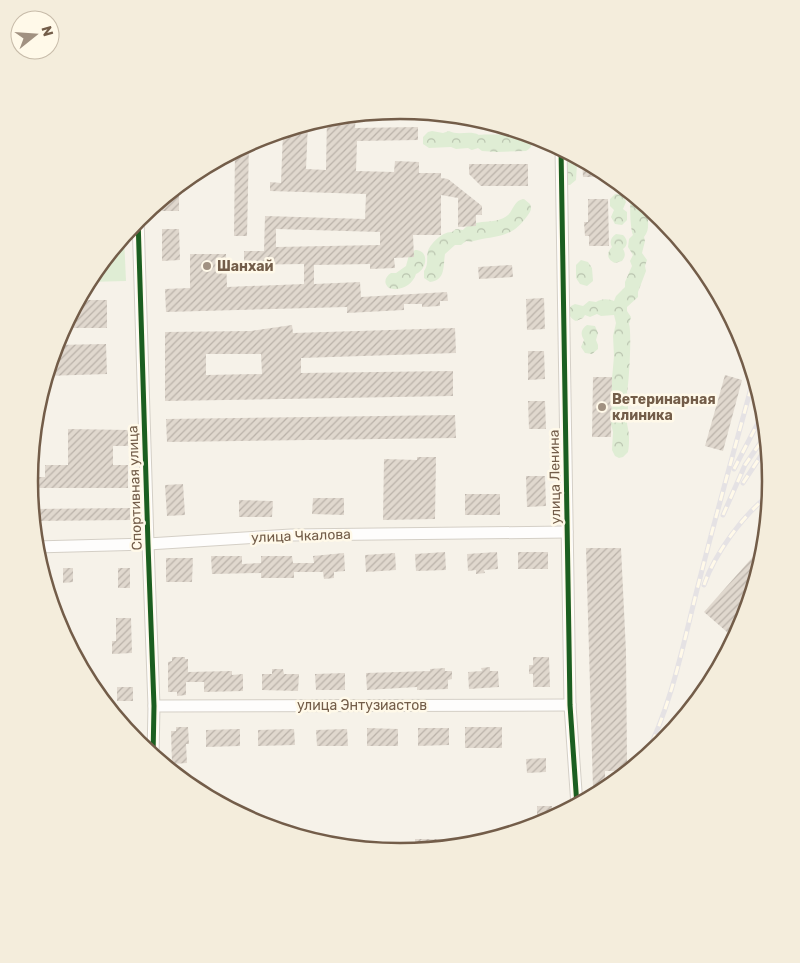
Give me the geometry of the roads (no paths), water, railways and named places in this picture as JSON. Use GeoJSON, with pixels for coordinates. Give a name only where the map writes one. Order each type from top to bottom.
{"type":"FeatureCollection","features":[{"type":"Feature","properties":{"kind":"street","name":"улица Ленина"},"geometry":{"type":"LineString","coordinates":[[560,156],[570,705],[576,798]]}},
{"type":"Feature","properties":{"kind":"street","name":"Спортивная улица"},"geometry":{"type":"LineString","coordinates":[[138,231],[154,706],[153,747]]}},
{"type":"Feature","properties":{"kind":"street","name":"улица Чкалова"},"geometry":{"type":"LineString","coordinates":[[43,547],[148,544],[291,534],[567,532]]}},
{"type":"Feature","properties":{"kind":"street","name":"улица Энтузиастов"},"geometry":{"type":"LineString","coordinates":[[154,706],[570,705]]}},
{"type":"Feature","properties":{"kind":"railway"},"geometry":{"type":"LineString","coordinates":[[652,741],[663,716],[677,670],[706,553],[750,390]]}},
{"type":"Feature","properties":{"kind":"railway"},"geometry":{"type":"LineString","coordinates":[[734,469],[758,424]]}},
{"type":"Feature","properties":{"kind":"railway"},"geometry":{"type":"LineString","coordinates":[[723,515],[745,465],[760,443]]}},
{"type":"Feature","properties":{"kind":"railway"},"geometry":{"type":"LineString","coordinates":[[743,483],[762,455]]}},
{"type":"Feature","properties":{"kind":"railway"},"geometry":{"type":"LineString","coordinates":[[704,585],[715,560],[731,535],[762,501]]}},
{"type":"Feature","properties":{"kind":"place","name":"Шанхай"},"geometry":{"type":"Point","coordinates":[207,266]}},
{"type":"Feature","properties":{"kind":"place","name":"Ветеринарная клиника"},"geometry":{"type":"Point","coordinates":[602,407]}}]}
